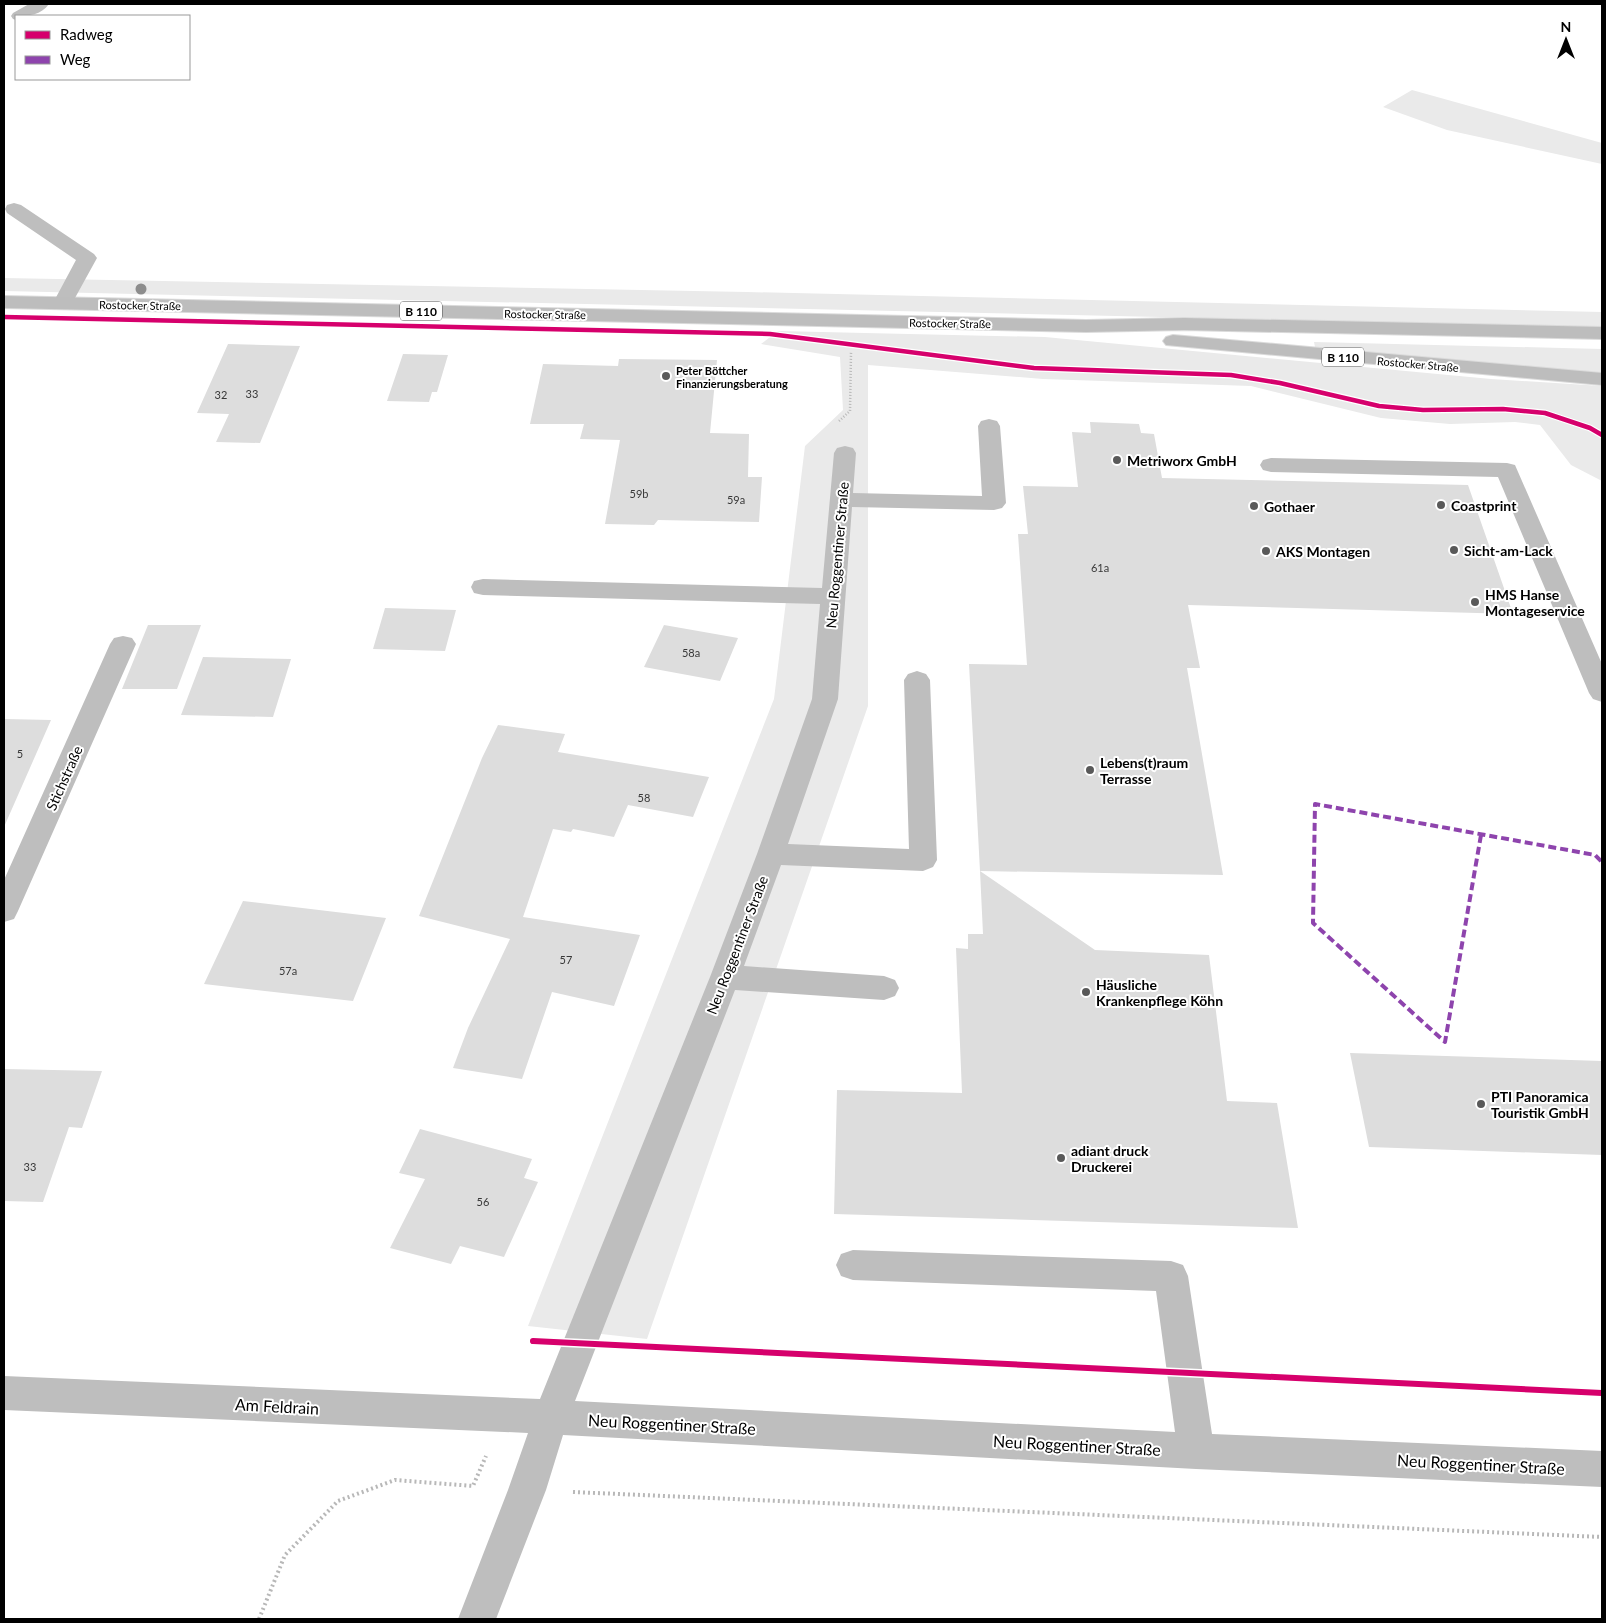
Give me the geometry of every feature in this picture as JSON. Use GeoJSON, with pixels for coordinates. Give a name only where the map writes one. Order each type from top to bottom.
{"type":"FeatureCollection","features":[{"type":"Feature","properties":{"kind":"main road","name":"Rostocker Straße"},"geometry":{"type":"LineString","coordinates":[[4,302],[1086,326],[1184,324],[1602,333]]}},
{"type":"Feature","properties":{"kind":"main road","name":"Rostocker Straße"},"geometry":{"type":"LineString","coordinates":[[1086,326],[1167,340],[1602,379]]}},
{"type":"Feature","properties":{"kind":"street"},"geometry":{"type":"LineString","coordinates":[[22,15],[41,4]]}},
{"type":"Feature","properties":{"kind":"street"},"geometry":{"type":"LineString","coordinates":[[4,25],[15,19]]}},
{"type":"Feature","properties":{"kind":"street"},"geometry":{"type":"LineString","coordinates":[[14,209],[87,258],[63,303]]}},
{"type":"Feature","properties":{"kind":"street"},"geometry":{"type":"LineString","coordinates":[[841,500],[994,503],[989,426]]}},
{"type":"Feature","properties":{"kind":"street","name":"Neu Roggentiner Straße"},"geometry":{"type":"LineString","coordinates":[[477,1619],[527,1490],[551,1418],[725,977],[771,854],[825,699],[845,453]]}},
{"type":"Feature","properties":{"kind":"street"},"geometry":{"type":"LineString","coordinates":[[1271,465],[1507,470],[1602,693]]}},
{"type":"Feature","properties":{"kind":"street"},"geometry":{"type":"LineString","coordinates":[[483,587],[833,596]]}},
{"type":"Feature","properties":{"kind":"street","name":"Stichstraße"},"geometry":{"type":"LineString","coordinates":[[4,911],[124,644]]}},
{"type":"Feature","properties":{"kind":"street"},"geometry":{"type":"LineString","coordinates":[[771,854],[923,860],[917,680]]}},
{"type":"Feature","properties":{"kind":"street"},"geometry":{"type":"LineString","coordinates":[[725,977],[884,988]]}},
{"type":"Feature","properties":{"kind":"street"},"geometry":{"type":"LineString","coordinates":[[853,1265],[1171,1276],[1196,1451]]}},
{"type":"Feature","properties":{"kind":"street","name":"Am Feldrain"},"geometry":{"type":"LineString","coordinates":[[4,1393],[551,1418]]}},
{"type":"Feature","properties":{"kind":"street","name":"Neu Roggentiner Straße"},"geometry":{"type":"LineString","coordinates":[[551,1418],[1602,1470]]}},
{"type":"Feature","properties":{"kind":"path"},"geometry":{"type":"LineString","coordinates":[[838,422],[850,410],[851,346]]}},
{"type":"Feature","properties":{"kind":"path"},"geometry":{"type":"LineString","coordinates":[[581,1344],[1602,1393]]}},
{"type":"Feature","properties":{"kind":"path"},"geometry":{"type":"LineString","coordinates":[[473,1486],[502,1416]]}},
{"type":"Feature","properties":{"kind":"path"},"geometry":{"type":"LineString","coordinates":[[259,1619],[285,1555],[338,1501],[395,1480],[527,1490],[1602,1536]]}},
{"type":"Feature","properties":{"kind":"shaded area"},"geometry":{"type":"Polygon","coordinates":[[[1412,90],[1602,143],[1602,164],[1447,130],[1383,107],[1412,90]]]}},
{"type":"Feature","properties":{"kind":"shaded area"},"geometry":{"type":"Polygon","coordinates":[[[4,278],[747,292],[1602,312],[1602,327],[4,291],[4,278]]]}},
{"type":"Feature","properties":{"kind":"shaded area"},"geometry":{"type":"Polygon","coordinates":[[[778,331],[1045,337],[1491,379],[1602,386],[1602,481],[1571,465],[1540,425],[1515,422],[1450,424],[1381,418],[1251,386],[1043,379],[868,365],[868,706],[647,1339],[528,1326],[774,699],[805,446],[843,410],[840,357],[761,344],[778,331]]]}},
{"type":"Feature","properties":{"kind":"shaded area"},"geometry":{"type":"Polygon","coordinates":[[[1314,342],[1602,349],[1602,372],[1572,371],[1315,347],[1314,342]]]}},
{"type":"Feature","properties":{"kind":"building"},"geometry":{"type":"Polygon","coordinates":[[[228,344],[300,346],[260,443],[216,442],[229,414],[197,413],[228,344]]]}},
{"type":"Feature","properties":{"kind":"building"},"geometry":{"type":"Polygon","coordinates":[[[403,354],[448,355],[437,392],[432,392],[429,402],[387,401],[403,354]]]}},
{"type":"Feature","properties":{"kind":"building"},"geometry":{"type":"Polygon","coordinates":[[[619,359],[717,360],[710,433],[749,434],[748,477],[762,477],[759,522],[658,520],[654,525],[605,524],[620,440],[580,439],[584,424],[530,424],[543,364],[618,366],[619,359]]]}},
{"type":"Feature","properties":{"kind":"building"},"geometry":{"type":"Polygon","coordinates":[[[1090,422],[1139,424],[1141,433],[1154,434],[1162,478],[1468,485],[1513,614],[1188,605],[1200,668],[1187,668],[1223,875],[980,871],[969,664],[1027,665],[1018,534],[1028,534],[1023,486],[1078,487],[1072,432],[1091,433],[1090,422]]]}},
{"type":"Feature","properties":{"kind":"building"},"geometry":{"type":"Polygon","coordinates":[[[385,608],[456,610],[445,651],[373,649],[385,608]]]}},
{"type":"Feature","properties":{"kind":"building"},"geometry":{"type":"Polygon","coordinates":[[[148,625],[201,625],[177,689],[122,689],[148,625]]]}},
{"type":"Feature","properties":{"kind":"building"},"geometry":{"type":"Polygon","coordinates":[[[664,625],[738,638],[720,681],[644,667],[664,625]]]}},
{"type":"Feature","properties":{"kind":"building"},"geometry":{"type":"Polygon","coordinates":[[[203,657],[291,659],[273,717],[181,715],[203,657]]]}},
{"type":"Feature","properties":{"kind":"building"},"geometry":{"type":"Polygon","coordinates":[[[4,719],[51,720],[4,827],[4,719]]]}},
{"type":"Feature","properties":{"kind":"building"},"geometry":{"type":"Polygon","coordinates":[[[498,725],[565,734],[558,752],[709,777],[693,817],[628,805],[614,837],[573,829],[571,832],[553,829],[523,917],[640,935],[614,1006],[552,992],[522,1079],[453,1068],[468,1028],[510,939],[419,916],[482,758],[498,725]]]}},
{"type":"Feature","properties":{"kind":"building"},"geometry":{"type":"Polygon","coordinates":[[[980,871],[1095,950],[1209,955],[1227,1101],[1277,1103],[1298,1228],[834,1214],[837,1090],[962,1093],[956,948],[968,949],[968,934],[983,934],[980,871]]]}},
{"type":"Feature","properties":{"kind":"building"},"geometry":{"type":"Polygon","coordinates":[[[243,901],[386,918],[353,1001],[204,984],[243,901]]]}},
{"type":"Feature","properties":{"kind":"building","name":"PTI Panoramica Touristik GmbH"},"geometry":{"type":"Polygon","coordinates":[[[1350,1053],[1602,1061],[1602,1155],[1369,1147],[1350,1053]]]}},
{"type":"Feature","properties":{"kind":"building"},"geometry":{"type":"Polygon","coordinates":[[[4,1069],[102,1071],[82,1128],[69,1127],[43,1202],[4,1201],[4,1069]]]}},
{"type":"Feature","properties":{"kind":"building"},"geometry":{"type":"Polygon","coordinates":[[[420,1129],[532,1159],[524,1178],[538,1182],[504,1257],[460,1246],[451,1264],[390,1248],[425,1179],[399,1173],[420,1129]]]}},
{"type":"Feature","properties":{"kind":"marked path"},"geometry":{"type":"LineString","coordinates":[[1481,835],[1445,1042],[1313,923],[1315,804],[1595,855],[1602,862]]}},
{"type":"Feature","properties":{"kind":"cycle path"},"geometry":{"type":"LineString","coordinates":[[4,317],[770,334],[1034,368],[1231,375],[1280,383],[1379,406],[1423,410],[1503,409],[1545,413],[1590,428],[1602,435]]}},
{"type":"Feature","properties":{"kind":"cycle path"},"geometry":{"type":"LineString","coordinates":[[533,1341],[1602,1393]]}},
{"type":"Feature","properties":{"kind":"place","name":"Peter Böttcher Finanzierungsberatung"},"geometry":{"type":"Point","coordinates":[666,376]}},
{"type":"Feature","properties":{"kind":"place","name":"Metriworx GmbH"},"geometry":{"type":"Point","coordinates":[1117,460]}},
{"type":"Feature","properties":{"kind":"place","name":"Coastprint"},"geometry":{"type":"Point","coordinates":[1441,505]}},
{"type":"Feature","properties":{"kind":"place","name":"Gothaer"},"geometry":{"type":"Point","coordinates":[1254,506]}},
{"type":"Feature","properties":{"kind":"place","name":"Sicht-am-Lack"},"geometry":{"type":"Point","coordinates":[1454,550]}},
{"type":"Feature","properties":{"kind":"place","name":"AKS Montagen"},"geometry":{"type":"Point","coordinates":[1266,551]}},
{"type":"Feature","properties":{"kind":"place","name":"HMS Hanse Montageservice"},"geometry":{"type":"Point","coordinates":[1475,602]}},
{"type":"Feature","properties":{"kind":"place","name":"Lebens(t)raum Terrasse"},"geometry":{"type":"Point","coordinates":[1090,770]}},
{"type":"Feature","properties":{"kind":"place","name":"Häusliche Krankenpflege Köhn"},"geometry":{"type":"Point","coordinates":[1086,992]}},
{"type":"Feature","properties":{"kind":"place","name":"PTI Panoramica Touristik GmbH"},"geometry":{"type":"Point","coordinates":[1481,1104]}},
{"type":"Feature","properties":{"kind":"place","name":"adiant druck Druckerei"},"geometry":{"type":"Point","coordinates":[1061,1158]}}]}
